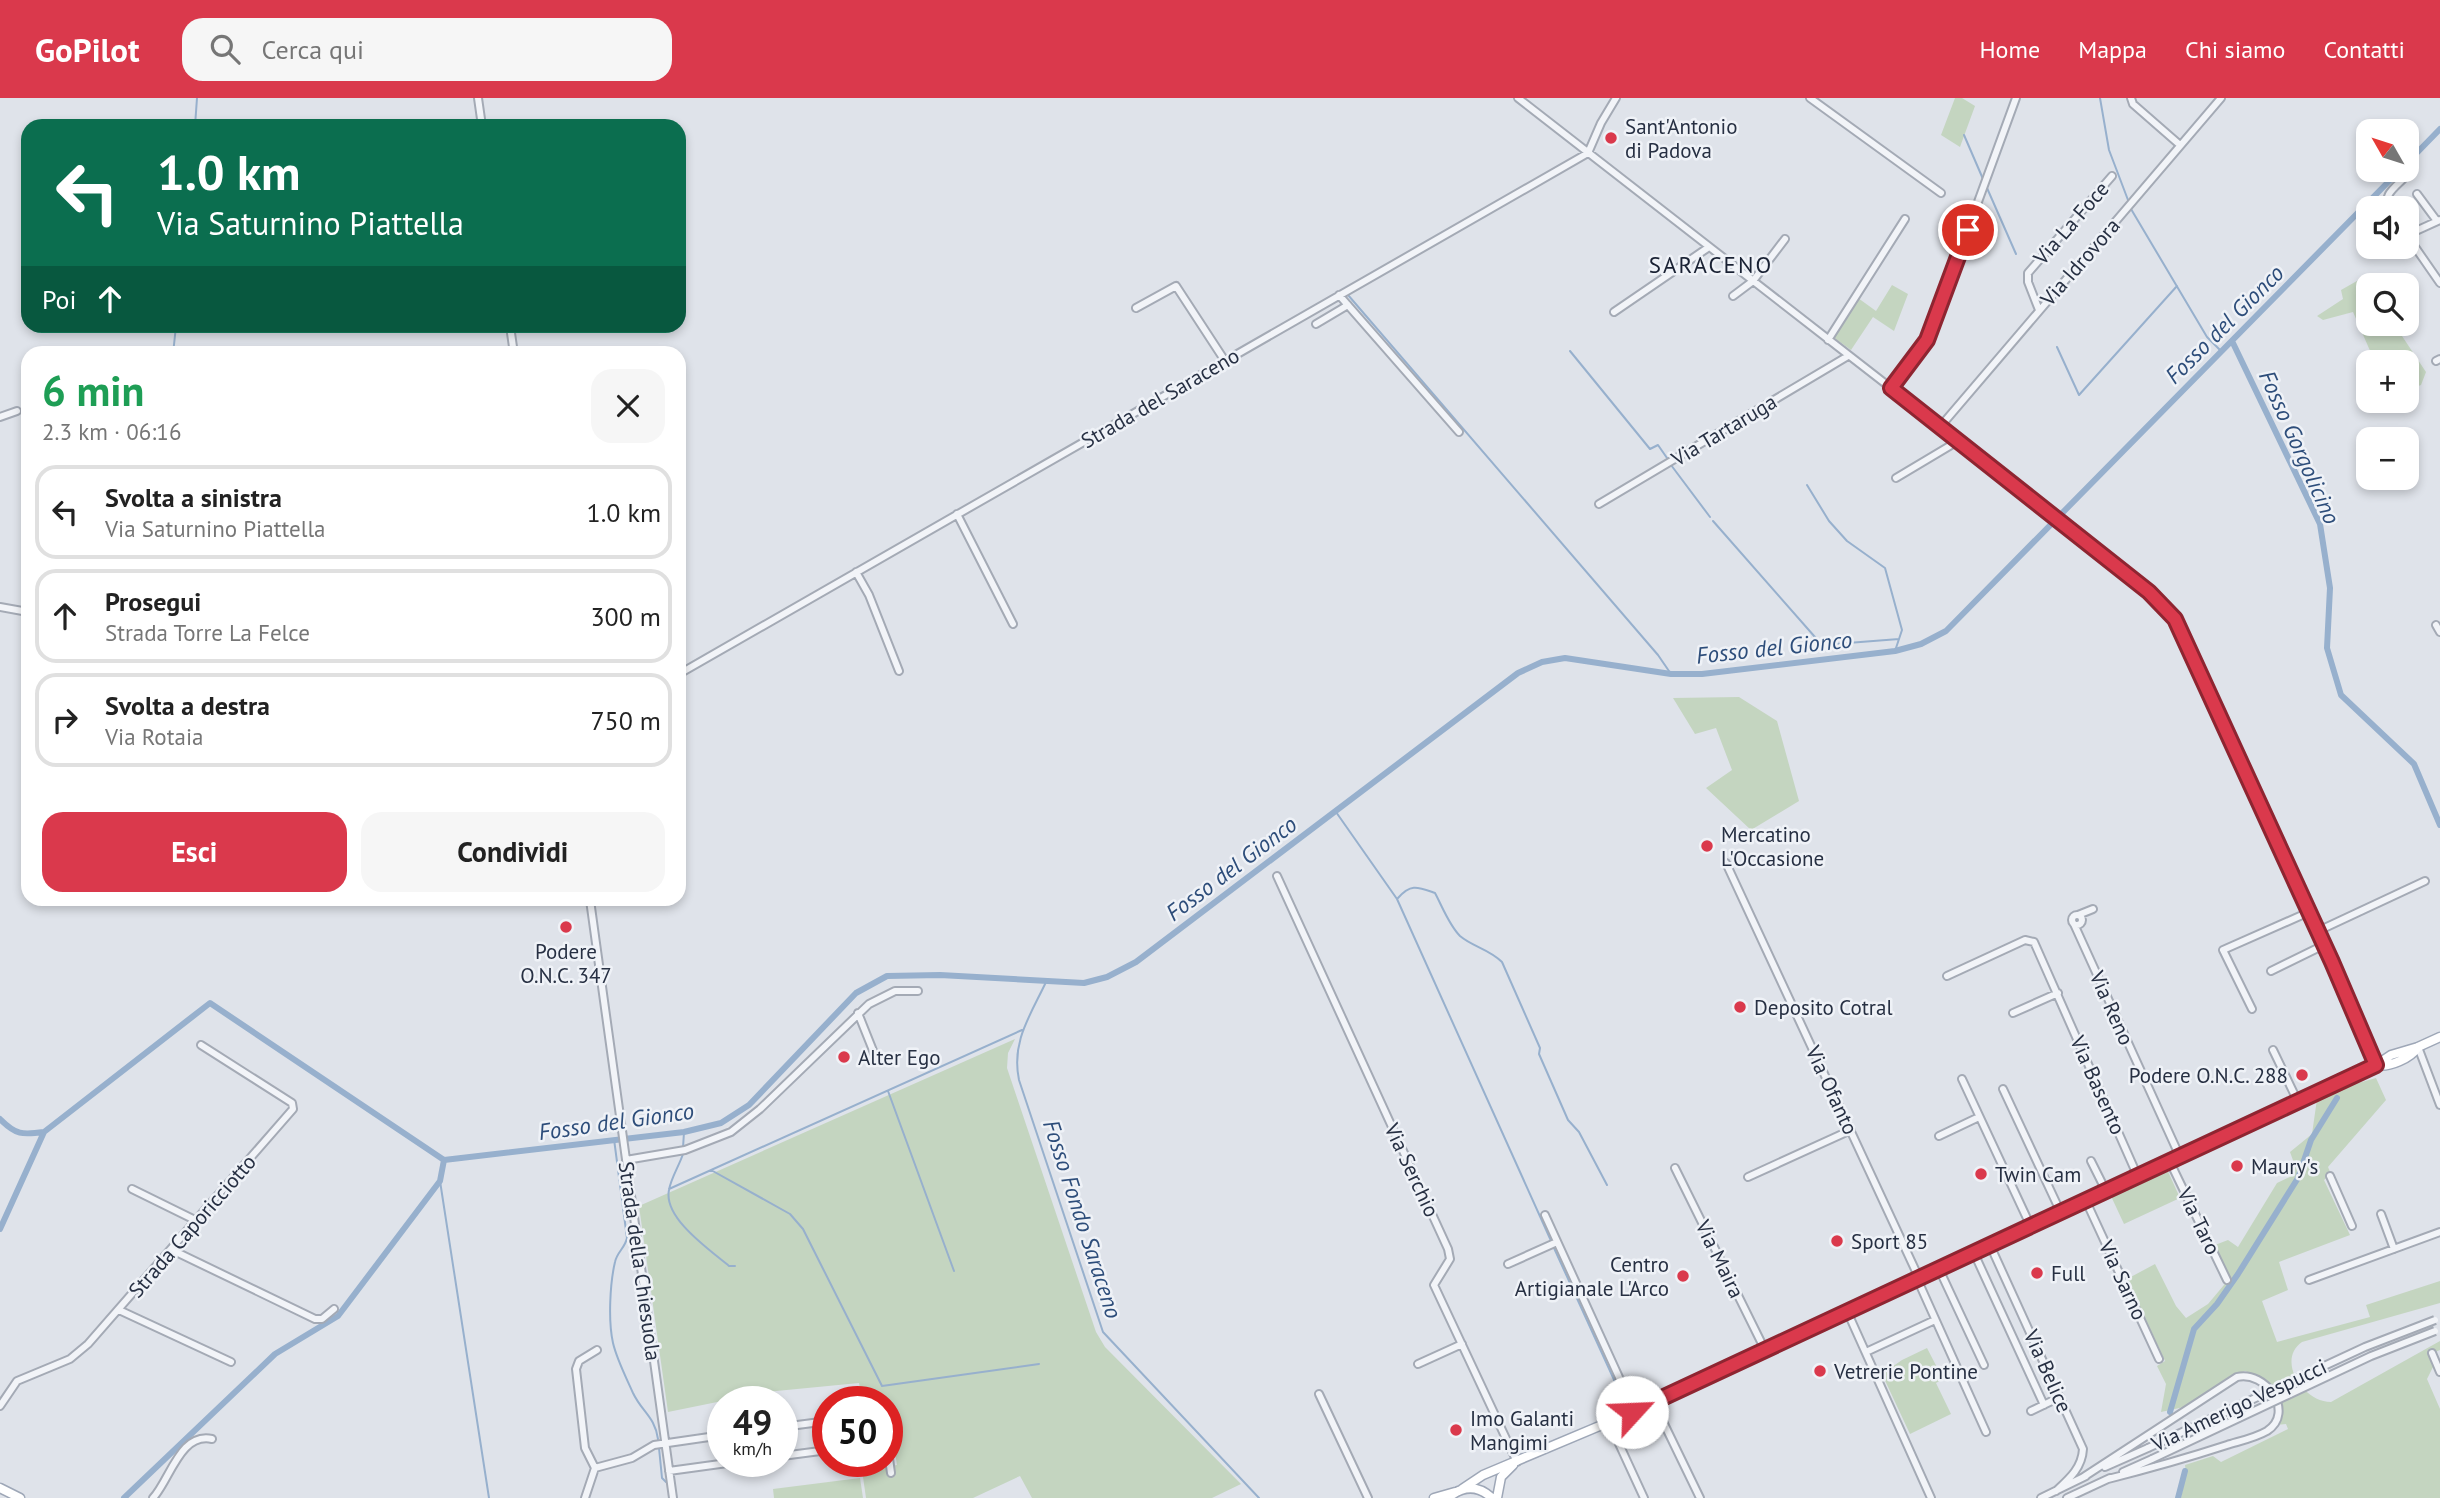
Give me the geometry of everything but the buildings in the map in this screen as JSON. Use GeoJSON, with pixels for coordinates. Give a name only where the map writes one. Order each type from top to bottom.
{"type":"FeatureCollection","features":[{"type":"Feature","properties":{"kind":"main road"},"geometry":{"type":"LineString","coordinates":[[1455,1493],[1483,1475],[1632,1412],[2376,1065],[2386,1067],[2440,1037]]}},
{"type":"Feature","properties":{"kind":"main road"},"geometry":{"type":"LineString","coordinates":[[1434,1498],[1478,1489],[1494,1498],[1501,1477],[1517,1462]]}},
{"type":"Feature","properties":{"kind":"main road"},"geometry":{"type":"LineString","coordinates":[[0,1488],[20,1498]]}},
{"type":"Feature","properties":{"kind":"street"},"geometry":{"type":"LineString","coordinates":[[478,98],[481,119]]}},
{"type":"Feature","properties":{"kind":"street"},"geometry":{"type":"LineString","coordinates":[[1518,98],[2149,592],[2175,619],[2318,931],[2376,1065]]}},
{"type":"Feature","properties":{"kind":"street"},"geometry":{"type":"LineString","coordinates":[[1588,153],[1616,98]]}},
{"type":"Feature","properties":{"kind":"street"},"geometry":{"type":"LineString","coordinates":[[1810,98],[1941,193]]}},
{"type":"Feature","properties":{"kind":"street"},"geometry":{"type":"LineString","coordinates":[[1891,388],[1921,349],[1931,330],[2016,98]]}},
{"type":"Feature","properties":{"kind":"street"},"geometry":{"type":"LineString","coordinates":[[2131,98],[2133,104],[2180,145]]}},
{"type":"Feature","properties":{"kind":"street","name":"Via Idrovora"},"geometry":{"type":"LineString","coordinates":[[1940,427],[2221,98]]}},
{"type":"Feature","properties":{"kind":"street","name":"Strada del Saraceno"},"geometry":{"type":"LineString","coordinates":[[686,670],[1588,153]]}},
{"type":"Feature","properties":{"kind":"street","name":"Via La Foce"},"geometry":{"type":"LineString","coordinates":[[2039,310],[2027,280],[2028,273],[2112,176]]}},
{"type":"Feature","properties":{"kind":"street"},"geometry":{"type":"LineString","coordinates":[[2387,196],[2400,182]]}},
{"type":"Feature","properties":{"kind":"street"},"geometry":{"type":"LineString","coordinates":[[2417,194],[2439,223],[2419,230]]}},
{"type":"Feature","properties":{"kind":"street"},"geometry":{"type":"LineString","coordinates":[[1828,340],[1905,219]]}},
{"type":"Feature","properties":{"kind":"street"},"geometry":{"type":"LineString","coordinates":[[1733,296],[1753,281],[1785,239]]}},
{"type":"Feature","properties":{"kind":"street"},"geometry":{"type":"LineString","coordinates":[[1614,312],[1709,247]]}},
{"type":"Feature","properties":{"kind":"street"},"geometry":{"type":"LineString","coordinates":[[2419,252],[2440,283]]}},
{"type":"Feature","properties":{"kind":"street"},"geometry":{"type":"LineString","coordinates":[[1136,308],[1176,286],[1224,361]]}},
{"type":"Feature","properties":{"kind":"street"},"geometry":{"type":"LineString","coordinates":[[1339,295],[1459,432]]}},
{"type":"Feature","properties":{"kind":"street"},"geometry":{"type":"LineString","coordinates":[[1316,324],[1348,305]]}},
{"type":"Feature","properties":{"kind":"street","name":"Via Tartaruga"},"geometry":{"type":"LineString","coordinates":[[1599,504],[1848,356]]}},
{"type":"Feature","properties":{"kind":"street"},"geometry":{"type":"LineString","coordinates":[[0,417],[17,411]]}},
{"type":"Feature","properties":{"kind":"street"},"geometry":{"type":"LineString","coordinates":[[1896,478],[1958,441]]}},
{"type":"Feature","properties":{"kind":"street"},"geometry":{"type":"LineString","coordinates":[[957,514],[1013,624]]}},
{"type":"Feature","properties":{"kind":"street"},"geometry":{"type":"LineString","coordinates":[[856,572],[867,591],[899,671]]}},
{"type":"Feature","properties":{"kind":"street"},"geometry":{"type":"LineString","coordinates":[[0,607],[21,611]]}},
{"type":"Feature","properties":{"kind":"street"},"geometry":{"type":"LineString","coordinates":[[2436,625],[2440,632]]}},
{"type":"Feature","properties":{"kind":"street","name":"Via Ofanto"},"geometry":{"type":"LineString","coordinates":[[1726,863],[1919,1278],[1986,1432]]}},
{"type":"Feature","properties":{"kind":"street","name":"Via Serchio"},"geometry":{"type":"LineString","coordinates":[[1277,876],[1448,1249],[1450,1259],[1434,1284],[1517,1462]]}},
{"type":"Feature","properties":{"kind":"street"},"geometry":{"type":"LineString","coordinates":[[2318,931],[2426,881]]}},
{"type":"Feature","properties":{"kind":"street","name":"Strada della Chiesuola"},"geometry":{"type":"LineString","coordinates":[[591,906],[673,1498]]}},
{"type":"Feature","properties":{"kind":"street","name":"Via Reno"},"geometry":{"type":"LineString","coordinates":[[2090,910],[2079,921],[2080,935],[2180,1157]]}},
{"type":"Feature","properties":{"kind":"street"},"geometry":{"type":"LineString","coordinates":[[2252,1009],[2223,950],[2309,912]]}},
{"type":"Feature","properties":{"kind":"street","name":"Via Basento"},"geometry":{"type":"LineString","coordinates":[[1947,976],[2025,940],[2036,945],[2138,1177]]}},
{"type":"Feature","properties":{"kind":"street"},"geometry":{"type":"LineString","coordinates":[[2271,971],[2324,945]]}},
{"type":"Feature","properties":{"kind":"street"},"geometry":{"type":"LineString","coordinates":[[626,1160],[685,1150],[731,1132],[766,1104],[858,1013],[875,1000],[904,989],[918,991]]}},
{"type":"Feature","properties":{"kind":"street"},"geometry":{"type":"LineString","coordinates":[[2013,1013],[2057,993]]}},
{"type":"Feature","properties":{"kind":"street"},"geometry":{"type":"LineString","coordinates":[[858,1013],[876,1058]]}},
{"type":"Feature","properties":{"kind":"street","name":"Strada Caporicciotto"},"geometry":{"type":"LineString","coordinates":[[0,1406],[17,1381],[75,1355],[88,1345],[294,1108],[292,1103],[201,1045]]}},
{"type":"Feature","properties":{"kind":"street"},"geometry":{"type":"LineString","coordinates":[[2418,1047],[2440,1105]]}},
{"type":"Feature","properties":{"kind":"street"},"geometry":{"type":"LineString","coordinates":[[2273,1050],[2298,1102]]}},
{"type":"Feature","properties":{"kind":"street"},"geometry":{"type":"LineString","coordinates":[[1962,1079],[2031,1227]]}},
{"type":"Feature","properties":{"kind":"street"},"geometry":{"type":"LineString","coordinates":[[2003,1088],[2061,1213]]}},
{"type":"Feature","properties":{"kind":"street"},"geometry":{"type":"LineString","coordinates":[[1938,1136],[1979,1117]]}},
{"type":"Feature","properties":{"kind":"street"},"geometry":{"type":"LineString","coordinates":[[1748,1177],[1851,1130]]}},
{"type":"Feature","properties":{"kind":"street"},"geometry":{"type":"LineString","coordinates":[[2091,1161],[2106,1191]]}},
{"type":"Feature","properties":{"kind":"street","name":"Via Taro"},"geometry":{"type":"LineString","coordinates":[[2170,1162],[2227,1280]]}},
{"type":"Feature","properties":{"kind":"street","name":"Via Maira"},"geometry":{"type":"LineString","coordinates":[[1675,1168],[1765,1350]]}},
{"type":"Feature","properties":{"kind":"street"},"geometry":{"type":"LineString","coordinates":[[2330,1176],[2352,1226]]}},
{"type":"Feature","properties":{"kind":"street"},"geometry":{"type":"LineString","coordinates":[[132,1189],[197,1221]]}},
{"type":"Feature","properties":{"kind":"street","name":"Via Sarno"},"geometry":{"type":"LineString","coordinates":[[2086,1201],[2159,1359]]}},
{"type":"Feature","properties":{"kind":"street"},"geometry":{"type":"LineString","coordinates":[[2381,1214],[2394,1249]]}},
{"type":"Feature","properties":{"kind":"street"},"geometry":{"type":"LineString","coordinates":[[1545,1215],[1628,1397],[1632,1412]]}},
{"type":"Feature","properties":{"kind":"street"},"geometry":{"type":"LineString","coordinates":[[2309,1280],[2440,1233]]}},
{"type":"Feature","properties":{"kind":"street"},"geometry":{"type":"LineString","coordinates":[[1508,1264],[1557,1241]]}},
{"type":"Feature","properties":{"kind":"street","name":"Via Belice"},"geometry":{"type":"LineString","coordinates":[[1990,1245],[2083,1450],[2083,1460],[2075,1473],[2056,1491]]}},
{"type":"Feature","properties":{"kind":"street"},"geometry":{"type":"LineString","coordinates":[[172,1250],[317,1320],[334,1310]]}},
{"type":"Feature","properties":{"kind":"street"},"geometry":{"type":"LineString","coordinates":[[1974,1253],[2044,1405]]}},
{"type":"Feature","properties":{"kind":"street"},"geometry":{"type":"LineString","coordinates":[[1939,1269],[1984,1365]]}},
{"type":"Feature","properties":{"kind":"street"},"geometry":{"type":"LineString","coordinates":[[119,1310],[231,1362]]}},
{"type":"Feature","properties":{"kind":"street"},"geometry":{"type":"LineString","coordinates":[[1847,1311],[1931,1498]]}},
{"type":"Feature","properties":{"kind":"street","name":"Via Amerigo Vespucci"},"geometry":{"type":"LineString","coordinates":[[2041,1498],[2365,1347],[2437,1319]]}},
{"type":"Feature","properties":{"kind":"street"},"geometry":{"type":"LineString","coordinates":[[1866,1352],[1935,1320]]}},
{"type":"Feature","properties":{"kind":"street","name":"Via Amerigo Vespucci"},"geometry":{"type":"LineString","coordinates":[[2067,1498],[2378,1353],[2438,1330]]}},
{"type":"Feature","properties":{"kind":"street"},"geometry":{"type":"LineString","coordinates":[[1418,1364],[1462,1344]]}},
{"type":"Feature","properties":{"kind":"street"},"geometry":{"type":"LineString","coordinates":[[585,1498],[596,1468],[585,1448],[576,1368],[579,1361],[597,1350]]}},
{"type":"Feature","properties":{"kind":"street"},"geometry":{"type":"LineString","coordinates":[[2432,1353],[2440,1371]]}},
{"type":"Feature","properties":{"kind":"street"},"geometry":{"type":"LineString","coordinates":[[2082,1478],[2237,1377],[2253,1377],[2274,1394],[2278,1404],[2278,1417],[2276,1423],[2263,1433],[2171,1463],[2108,1479]]}},
{"type":"Feature","properties":{"kind":"street"},"geometry":{"type":"LineString","coordinates":[[1319,1394],[1368,1498]]}},
{"type":"Feature","properties":{"kind":"street"},"geometry":{"type":"LineString","coordinates":[[2031,1411],[2060,1397]]}},
{"type":"Feature","properties":{"kind":"street"},"geometry":{"type":"LineString","coordinates":[[1653,1401],[1700,1498]]}},
{"type":"Feature","properties":{"kind":"street"},"geometry":{"type":"LineString","coordinates":[[1609,1422],[1644,1498]]}},
{"type":"Feature","properties":{"kind":"street"},"geometry":{"type":"LineString","coordinates":[[153,1498],[179,1455],[190,1443],[200,1437],[212,1438]]}},
{"type":"Feature","properties":{"kind":"street"},"geometry":{"type":"LineString","coordinates":[[596,1468],[632,1458],[651,1446],[707,1437]]}},
{"type":"Feature","properties":{"kind":"street"},"geometry":{"type":"LineString","coordinates":[[670,1471],[707,1466]]}},
{"type":"Feature","properties":{"kind":"green space"},"geometry":{"type":"Polygon","coordinates":[[[1955,98],[1962,98],[1975,106],[1960,147],[1941,135],[1955,98]]]}},
{"type":"Feature","properties":{"kind":"green space"},"geometry":{"type":"Polygon","coordinates":[[[2356,282],[2356,319],[2353,312],[2323,320],[2317,316],[2343,299],[2341,290],[2356,282]]]}},
{"type":"Feature","properties":{"kind":"green space"},"geometry":{"type":"Polygon","coordinates":[[[1892,285],[1908,294],[1894,331],[1873,317],[1851,350],[1833,337],[1858,298],[1876,311],[1892,285]]]}},
{"type":"Feature","properties":{"kind":"green space"},"geometry":{"type":"Polygon","coordinates":[[[2364,336],[2402,336],[2411,350],[2370,350],[2364,336]]]}},
{"type":"Feature","properties":{"kind":"green space"},"geometry":{"type":"Polygon","coordinates":[[[2419,362],[2426,372],[2419,386],[2419,362]]]}},
{"type":"Feature","properties":{"kind":"green space"},"geometry":{"type":"Polygon","coordinates":[[[1739,697],[1777,721],[1799,801],[1751,830],[1706,788],[1732,770],[1716,728],[1695,734],[1673,698],[1739,697]]]}},
{"type":"Feature","properties":{"kind":"green space"},"geometry":{"type":"Polygon","coordinates":[[[1015,1039],[1008,1053],[1007,1068],[1096,1332],[1105,1347],[1241,1484],[1212,1498],[1032,1498],[1020,1476],[973,1498],[866,1498],[863,1477],[903,1477],[903,1386],[859,1386],[859,1383],[798,1389],[798,1386],[707,1386],[707,1404],[668,1412],[639,1206],[1015,1039]]]}},
{"type":"Feature","properties":{"kind":"green space"},"geometry":{"type":"Polygon","coordinates":[[[2376,1078],[2386,1100],[2328,1167],[2331,1174],[2324,1180],[2350,1235],[2279,1262],[2288,1290],[2262,1301],[2277,1342],[2370,1317],[2366,1305],[2440,1281],[2440,1303],[2302,1342],[2295,1350],[2292,1369],[2296,1379],[2311,1395],[2331,1402],[2440,1341],[2440,1350],[2431,1354],[2435,1363],[2427,1379],[2440,1409],[2440,1498],[2181,1498],[2185,1465],[2213,1456],[2221,1462],[2288,1429],[2286,1424],[2276,1425],[2275,1393],[2260,1377],[2245,1371],[2230,1376],[2184,1407],[2161,1412],[2166,1384],[2157,1366],[2165,1361],[2127,1279],[2155,1264],[2176,1306],[2186,1318],[2208,1304],[2229,1279],[2215,1245],[2228,1240],[2238,1247],[2277,1183],[2292,1176],[2294,1163],[2290,1152],[2312,1134],[2317,1099],[2344,1087],[2376,1078]]]}},
{"type":"Feature","properties":{"kind":"green space"},"geometry":{"type":"Polygon","coordinates":[[[2166,1167],[2180,1198],[2124,1224],[2110,1194],[2166,1167]]]}},
{"type":"Feature","properties":{"kind":"green space"},"geometry":{"type":"Polygon","coordinates":[[[1927,1348],[1943,1379],[1936,1383],[1951,1414],[1910,1434],[1882,1374],[1902,1360],[1927,1348]]]}},
{"type":"Feature","properties":{"kind":"green space"},"geometry":{"type":"Polygon","coordinates":[[[860,1478],[863,1498],[774,1498],[773,1489],[860,1478]]]}},
{"type":"Feature","properties":{"kind":"waterway"},"geometry":{"type":"LineString","coordinates":[[196,119],[197,98]]}},
{"type":"Feature","properties":{"kind":"waterway"},"geometry":{"type":"LineString","coordinates":[[2100,98],[2109,150],[2128,200]]}},
{"type":"Feature","properties":{"kind":"waterway","name":"Fosso del Gionco"},"geometry":{"type":"LineString","coordinates":[[2419,151],[2440,129]]}},
{"type":"Feature","properties":{"kind":"waterway"},"geometry":{"type":"LineString","coordinates":[[1964,135],[1983,179]]}},
{"type":"Feature","properties":{"kind":"waterway","name":"Fosso del Gionco"},"geometry":{"type":"LineString","coordinates":[[0,1119],[20,1133],[44,1132],[210,1003],[444,1160],[684,1132],[721,1123],[749,1105],[856,993],[887,976],[940,975],[1084,983],[1107,977],[1136,962],[1518,673],[1542,662],[1565,658],[1671,674],[1702,674],[1895,651],[1921,644],[1946,631],[2388,182]]}},
{"type":"Feature","properties":{"kind":"waterway"},"geometry":{"type":"LineString","coordinates":[[1987,188],[2016,254]]}},
{"type":"Feature","properties":{"kind":"waterway"},"geometry":{"type":"LineString","coordinates":[[2131,209],[2207,337],[2221,351]]}},
{"type":"Feature","properties":{"kind":"waterway"},"geometry":{"type":"LineString","coordinates":[[2057,347],[2079,395],[2177,286]]}},
{"type":"Feature","properties":{"kind":"waterway"},"geometry":{"type":"LineString","coordinates":[[1348,295],[1658,655],[1671,674]]}},
{"type":"Feature","properties":{"kind":"waterway"},"geometry":{"type":"LineString","coordinates":[[174,346],[175,333]]}},
{"type":"Feature","properties":{"kind":"waterway","name":"Fosso Gorgolicino"},"geometry":{"type":"LineString","coordinates":[[2232,341],[2320,524],[2330,588],[2327,648],[2341,695],[2414,764],[2440,825]]}},
{"type":"Feature","properties":{"kind":"waterway"},"geometry":{"type":"LineString","coordinates":[[1570,351],[1650,449],[1658,445],[1667,458]]}},
{"type":"Feature","properties":{"kind":"waterway"},"geometry":{"type":"LineString","coordinates":[[1671,465],[1710,517]]}},
{"type":"Feature","properties":{"kind":"waterway"},"geometry":{"type":"LineString","coordinates":[[1807,485],[1829,521],[1847,541],[1885,568],[1902,630],[1895,651]]}},
{"type":"Feature","properties":{"kind":"waterway"},"geometry":{"type":"LineString","coordinates":[[1713,521],[1822,645],[1899,639]]}},
{"type":"Feature","properties":{"kind":"waterway"},"geometry":{"type":"LineString","coordinates":[[1336,812],[1397,899],[1552,1243]]}},
{"type":"Feature","properties":{"kind":"waterway"},"geometry":{"type":"LineString","coordinates":[[1398,898],[1411,888],[1435,893],[1456,932],[1502,962],[1568,1120],[1579,1132],[1607,1185]]}},
{"type":"Feature","properties":{"kind":"waterway","name":"Fosso Fondo Saraceno"},"geometry":{"type":"LineString","coordinates":[[1046,982],[1020,1041],[1017,1066],[1019,1080],[1103,1332],[1259,1498]]}},
{"type":"Feature","properties":{"kind":"waterway"},"geometry":{"type":"LineString","coordinates":[[669,1189],[1022,1030]]}},
{"type":"Feature","properties":{"kind":"waterway"},"geometry":{"type":"LineString","coordinates":[[888,1091],[954,1271]]}},
{"type":"Feature","properties":{"kind":"waterway","name":"Fosso Gorgolicino"},"geometry":{"type":"LineString","coordinates":[[2170,1412],[2194,1329],[2217,1304],[2238,1274],[2298,1178],[2311,1140],[2337,1098]]}},
{"type":"Feature","properties":{"kind":"waterway"},"geometry":{"type":"LineString","coordinates":[[0,1229],[44,1132]]}},
{"type":"Feature","properties":{"kind":"waterway"},"geometry":{"type":"LineString","coordinates":[[683,1148],[684,1132]]}},
{"type":"Feature","properties":{"kind":"waterway"},"geometry":{"type":"LineString","coordinates":[[614,1139],[627,1238],[613,1271],[611,1334],[625,1375],[637,1400],[654,1425],[658,1439]]}},
{"type":"Feature","properties":{"kind":"waterway"},"geometry":{"type":"LineString","coordinates":[[683,1154],[669,1190],[673,1211],[700,1242],[729,1266],[735,1266]]}},
{"type":"Feature","properties":{"kind":"waterway"},"geometry":{"type":"LineString","coordinates":[[124,1498],[275,1354],[338,1316],[440,1181],[444,1160]]}},
{"type":"Feature","properties":{"kind":"waterway"},"geometry":{"type":"LineString","coordinates":[[711,1170],[790,1214],[803,1229],[882,1386],[1039,1364]]}},
{"type":"Feature","properties":{"kind":"waterway"},"geometry":{"type":"LineString","coordinates":[[440,1181],[489,1498]]}},
{"type":"Feature","properties":{"kind":"waterway"},"geometry":{"type":"LineString","coordinates":[[1554,1248],[1626,1406]]}},
{"type":"Feature","properties":{"kind":"waterway"},"geometry":{"type":"LineString","coordinates":[[659,1448],[662,1478],[666,1482]]}},
{"type":"Feature","properties":{"kind":"waterway","name":"Fosso Gorgolicino"},"geometry":{"type":"LineString","coordinates":[[2178,1498],[2185,1471]]}},
{"type":"Feature","properties":{"kind":"place","name":"Sant'Antonio di Padova"},"geometry":{"type":"Point","coordinates":[1611,138]}},
{"type":"Feature","properties":{"kind":"place","name":"Mercatino L'Occasione"},"geometry":{"type":"Point","coordinates":[1707,846]}},
{"type":"Feature","properties":{"kind":"place","name":"Podere O.N.C. 347"},"geometry":{"type":"Point","coordinates":[566,927]}},
{"type":"Feature","properties":{"kind":"place","name":"Deposito Cotral"},"geometry":{"type":"Point","coordinates":[1740,1007]}},
{"type":"Feature","properties":{"kind":"place","name":"Alter Ego"},"geometry":{"type":"Point","coordinates":[844,1057]}},
{"type":"Feature","properties":{"kind":"place","name":"Podere O.N.C. 288"},"geometry":{"type":"Point","coordinates":[2302,1075]}},
{"type":"Feature","properties":{"kind":"place","name":"Maury's"},"geometry":{"type":"Point","coordinates":[2237,1166]}},
{"type":"Feature","properties":{"kind":"place","name":"Twin Cam"},"geometry":{"type":"Point","coordinates":[1981,1174]}},
{"type":"Feature","properties":{"kind":"place","name":"Sport 85"},"geometry":{"type":"Point","coordinates":[1837,1241]}},
{"type":"Feature","properties":{"kind":"place","name":"Full"},"geometry":{"type":"Point","coordinates":[2037,1273]}},
{"type":"Feature","properties":{"kind":"place","name":"Centro Artigianale L'Arco"},"geometry":{"type":"Point","coordinates":[1683,1276]}},
{"type":"Feature","properties":{"kind":"place","name":"Vetrerie Pontine"},"geometry":{"type":"Point","coordinates":[1820,1371]}},
{"type":"Feature","properties":{"kind":"place","name":"Imo Galanti Mangimi"},"geometry":{"type":"Point","coordinates":[1456,1430]}},
{"type":"Feature","properties":{"kind":"district","name":"SARACENO"},"geometry":{"type":"Point","coordinates":[1711,264]}},
{"type":"Feature","properties":{"kind":"route"},"geometry":{"type":"LineString","coordinates":[[1632,1412],[2376,1065],[2361,1026],[2175,619],[2149,592],[1891,388],[1927,340],[1968,230]]}}]}
